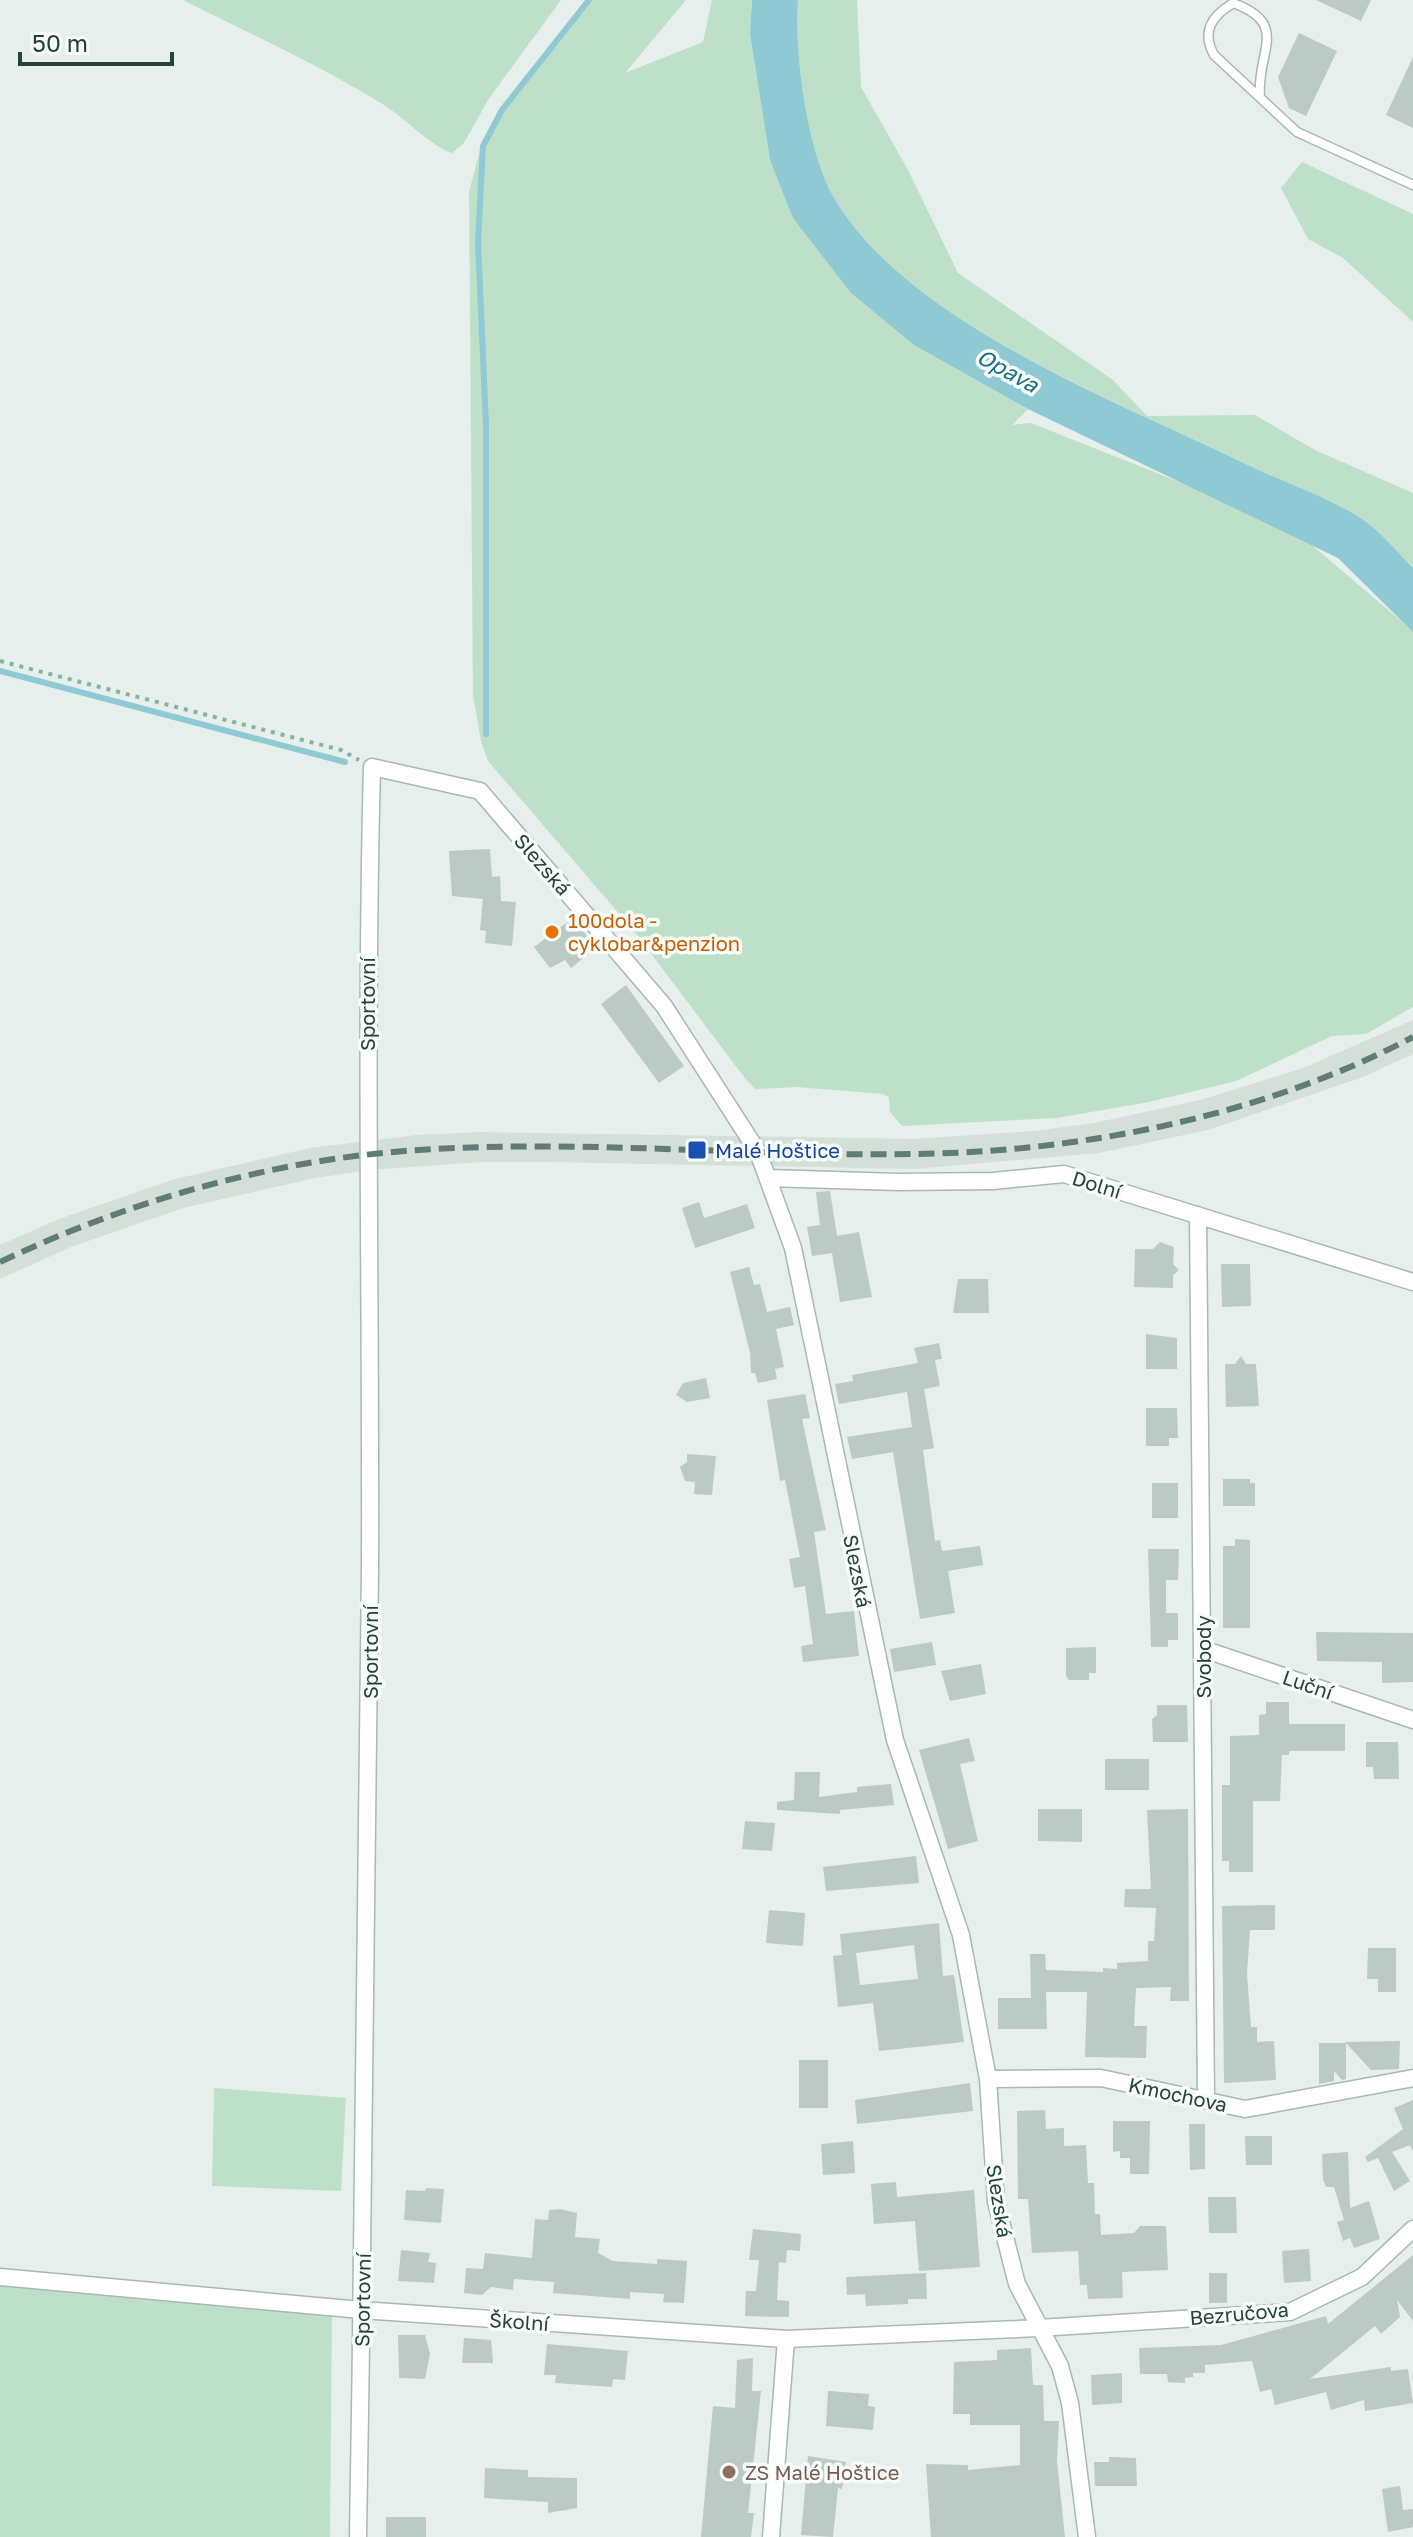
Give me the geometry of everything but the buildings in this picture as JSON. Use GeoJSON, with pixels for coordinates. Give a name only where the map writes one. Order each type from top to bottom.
{"type":"FeatureCollection","features":[{"type":"Feature","properties":{"kind":"street","name":"Slezská"},"geometry":{"type":"LineString","coordinates":[[372,767],[480,791],[664,1006],[758,1152],[793,1248],[885,1702],[909,1791],[961,1935],[988,2079],[996,2202],[1017,2284],[1060,2366],[1070,2403],[1087,2537]]}},
{"type":"Feature","properties":{"kind":"street","name":"Sportovní"},"geometry":{"type":"LineString","coordinates":[[358,2537],[367,1987],[370,1562],[367,983],[372,767]]}},
{"type":"Feature","properties":{"kind":"street","name":"Dolní"},"geometry":{"type":"LineString","coordinates":[[768,1178],[993,1181],[1064,1174],[1413,1282]]}},
{"type":"Feature","properties":{"kind":"street","name":"Svobody"},"geometry":{"type":"LineString","coordinates":[[1198,1215],[1206,2099]]}},
{"type":"Feature","properties":{"kind":"street","name":"Luční"},"geometry":{"type":"LineString","coordinates":[[1203,1649],[1413,1720]]}},
{"type":"Feature","properties":{"kind":"street","name":"Kmochova"},"geometry":{"type":"LineString","coordinates":[[988,2079],[1101,2078],[1245,2109],[1413,2078]]}},
{"type":"Feature","properties":{"kind":"street","name":"Bezručova"},"geometry":{"type":"LineString","coordinates":[[1039,2328],[1290,2312],[1362,2277],[1413,2229]]}},
{"type":"Feature","properties":{"kind":"street","name":"Školní"},"geometry":{"type":"LineString","coordinates":[[0,2277],[361,2310],[786,2339],[1039,2328]]}},
{"type":"Feature","properties":{"kind":"street"},"geometry":{"type":"LineString","coordinates":[[771,2537],[786,2339]]}},
{"type":"Feature","properties":{"kind":"lane"},"geometry":{"type":"LineString","coordinates":[[1260,97],[1259,78],[1268,46],[1267,25],[1256,11],[1233,2],[1216,13],[1208,28],[1209,45],[1214,55],[1297,132],[1413,185]]}},
{"type":"Feature","properties":{"kind":"path"},"geometry":{"type":"LineString","coordinates":[[0,661],[341,750],[372,767]]}},
{"type":"Feature","properties":{"kind":"shaded area"},"geometry":{"type":"Polygon","coordinates":[[[1413,1020],[1413,1054],[1363,1077],[1208,1130],[1099,1153],[914,1169],[482,1162],[369,1170],[315,1178],[183,1208],[71,1247],[0,1279],[0,1245],[59,1219],[175,1179],[310,1148],[417,1135],[482,1132],[914,1139],[1035,1131],[1094,1123],[1200,1100],[1303,1068],[1413,1020]]]}},
{"type":"Feature","properties":{"kind":"green space"},"geometry":{"type":"Polygon","coordinates":[[[183,0],[561,0],[488,100],[464,143],[452,153],[437,146],[363,92],[183,0]]]}},
{"type":"Feature","properties":{"kind":"green space"},"geometry":{"type":"Polygon","coordinates":[[[587,0],[686,0],[625,73],[703,42],[712,0],[752,0],[750,34],[770,160],[914,345],[1028,409],[1012,425],[1031,423],[1197,489],[1313,546],[1413,631],[1413,1007],[1366,1034],[1332,1036],[1236,1081],[1149,1102],[1057,1118],[902,1126],[890,1112],[889,1097],[883,1094],[797,1087],[755,1089],[744,1077],[634,931],[488,761],[473,695],[469,192],[482,143],[532,68],[587,0]]]}},
{"type":"Feature","properties":{"kind":"green space"},"geometry":{"type":"Polygon","coordinates":[[[798,0],[857,0],[861,87],[907,168],[958,273],[1113,380],[1147,416],[1255,415],[1315,450],[1413,493],[1413,568],[1378,532],[1353,514],[1081,386],[1020,355],[963,321],[911,283],[867,241],[833,196],[824,177],[809,127],[800,73],[798,0]]]}},
{"type":"Feature","properties":{"kind":"green space"},"geometry":{"type":"Polygon","coordinates":[[[1302,162],[1413,214],[1413,322],[1343,258],[1308,239],[1281,188],[1302,162]]]}},
{"type":"Feature","properties":{"kind":"green space"},"geometry":{"type":"Polygon","coordinates":[[[214,2088],[346,2098],[341,2191],[212,2186],[214,2088]]]}},
{"type":"Feature","properties":{"kind":"green space"},"geometry":{"type":"Polygon","coordinates":[[[0,2277],[332,2307],[330,2537],[0,2537],[0,2277]]]}},
{"type":"Feature","properties":{"kind":"water","name":"Opava"},"geometry":{"type":"Polygon","coordinates":[[[752,0],[798,0],[800,73],[816,153],[833,196],[867,241],[911,283],[963,321],[1020,355],[1141,415],[1325,499],[1365,521],[1413,568],[1413,632],[1338,558],[1028,409],[914,345],[851,293],[793,218],[770,160],[750,34],[752,0]]]}},
{"type":"Feature","properties":{"kind":"waterway"},"geometry":{"type":"LineString","coordinates":[[486,734],[486,425],[478,242],[483,146],[502,110],[589,0]]}},
{"type":"Feature","properties":{"kind":"waterway"},"geometry":{"type":"LineString","coordinates":[[0,671],[345,762]]}},
{"type":"Feature","properties":{"kind":"railway"},"geometry":{"type":"LineString","coordinates":[[0,1262],[100,1220],[205,1186],[258,1173],[365,1155],[543,1146],[914,1154],[978,1152],[1106,1137],[1233,1108],[1295,1088],[1355,1065],[1413,1037]]}},
{"type":"Feature","properties":{"kind":"place","name":"100dola - cyklobar&penzion"},"geometry":{"type":"Point","coordinates":[552,932]}},
{"type":"Feature","properties":{"kind":"place","name":"Malé Hoštice"},"geometry":{"type":"Point","coordinates":[697,1150]}},
{"type":"Feature","properties":{"kind":"place","name":"ZS Malé Hoštice"},"geometry":{"type":"Point","coordinates":[729,2472]}}]}
